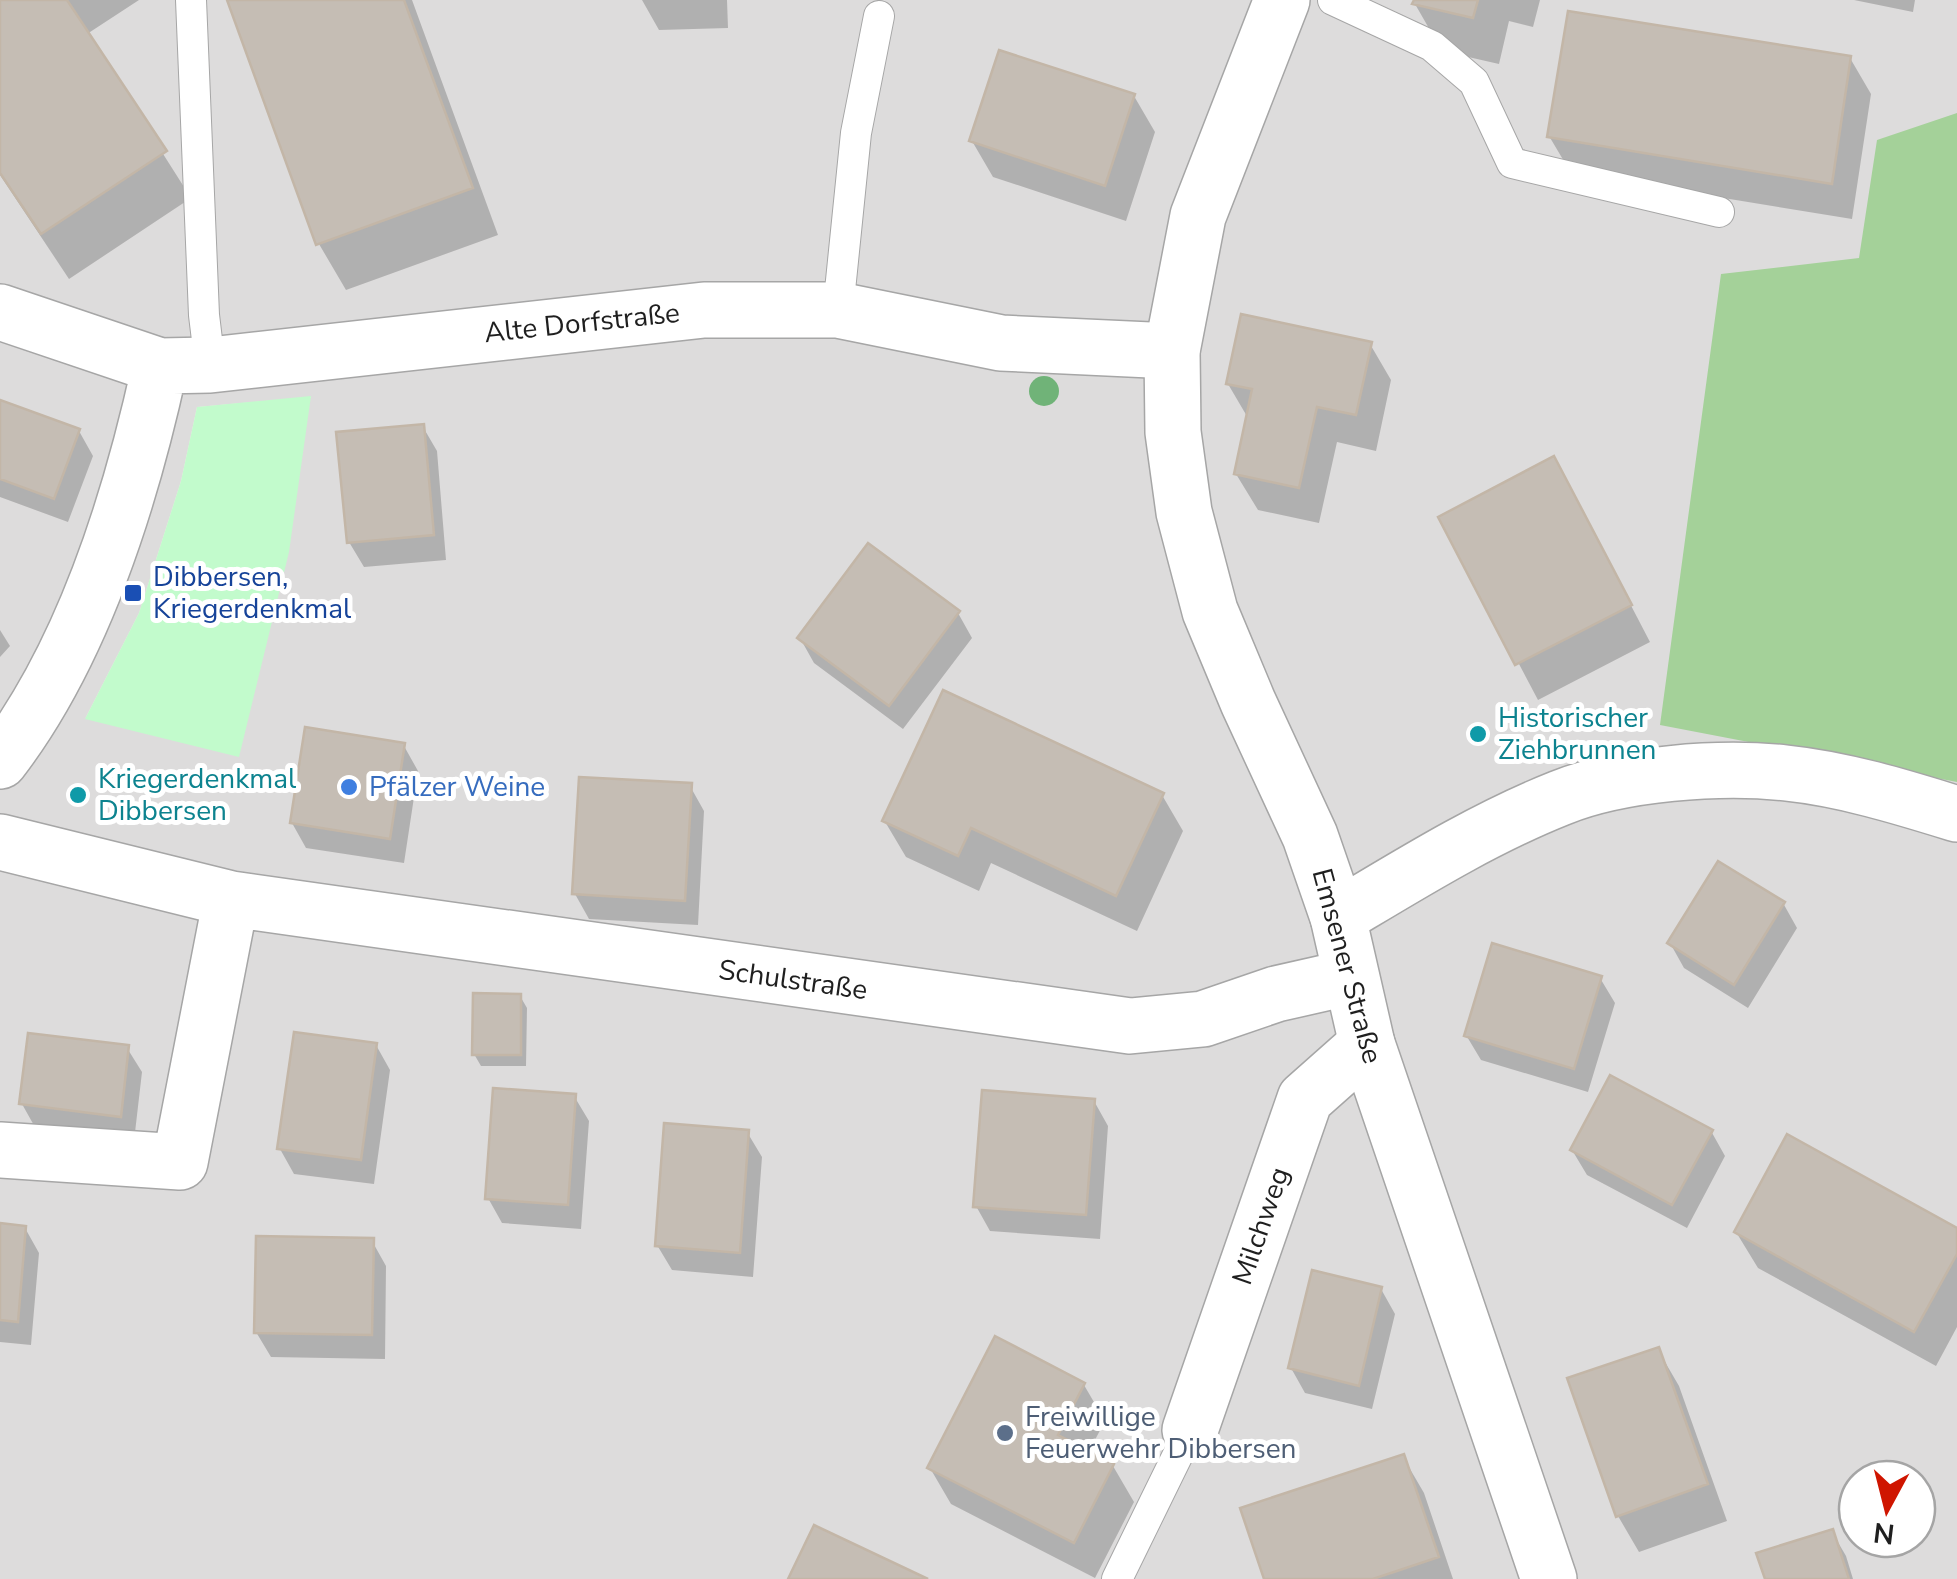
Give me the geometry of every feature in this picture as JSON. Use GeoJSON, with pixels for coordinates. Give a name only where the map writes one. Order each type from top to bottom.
{"type":"FeatureCollection","features":[{"type":"Feature","properties":{"kind":"street","name":"Emsener Straße"},"geometry":{"type":"LineString","coordinates":[[1282,0],[1198,216],[1172,351],[1172,432],[1184,512],[1210,611],[1310,836],[1338,917],[1367,1044],[1549,1579]]}},
{"type":"Feature","properties":{"kind":"street","name":"Alte Dorfstraße"},"geometry":{"type":"LineString","coordinates":[[0,312],[185,366],[704,310],[838,310],[1001,343],[1172,351]]}},
{"type":"Feature","properties":{"kind":"street"},"geometry":{"type":"LineString","coordinates":[[0,761],[31,721],[97,582],[139,461],[185,366]]}},
{"type":"Feature","properties":{"kind":"street"},"geometry":{"type":"LineString","coordinates":[[1338,917],[1450,851],[1562,797],[1660,772],[1786,773],[1898,796],[1957,814]]}},
{"type":"Feature","properties":{"kind":"street","name":"Schulstraße"},"geometry":{"type":"LineString","coordinates":[[0,842],[231,899],[1130,1026],[1203,1018],[1276,994],[1351,977]]}},
{"type":"Feature","properties":{"kind":"street"},"geometry":{"type":"LineString","coordinates":[[0,1150],[180,1162],[231,899]]}},
{"type":"Feature","properties":{"kind":"street","name":"Milchweg"},"geometry":{"type":"LineString","coordinates":[[1190,1430],[1306,1099],[1367,1044]]}},
{"type":"Feature","properties":{"kind":"lane"},"geometry":{"type":"LineString","coordinates":[[185,366],[204,315],[192,0]]}},
{"type":"Feature","properties":{"kind":"lane"},"geometry":{"type":"LineString","coordinates":[[1333,0],[1432,46],[1474,82],[1512,163],[1719,212]]}},
{"type":"Feature","properties":{"kind":"lane"},"geometry":{"type":"LineString","coordinates":[[838,310],[856,133],[880,16]]}},
{"type":"Feature","properties":{"kind":"lane"},"geometry":{"type":"LineString","coordinates":[[1117,1579],[1190,1430]]}},
{"type":"Feature","properties":{"kind":"shaded area"},"geometry":{"type":"Polygon","coordinates":[[[0,0],[1957,0],[1957,1579],[0,1579],[0,0]],[[311,397],[197,407],[181,481],[139,613],[85,719],[311,397]]]}},
{"type":"Feature","properties":{"kind":"green space"},"geometry":{"type":"Polygon","coordinates":[[[1957,113],[1957,782],[1660,725],[1721,274],[1859,258],[1877,140],[1957,113]]]}},
{"type":"Feature","properties":{"kind":"green space"},"geometry":{"type":"Polygon","coordinates":[[[311,396],[289,552],[239,757],[85,719],[139,613],[181,481],[197,407],[311,396]]]}},
{"type":"Feature","properties":{"kind":"building"},"geometry":{"type":"Polygon","coordinates":[[[0,0],[67,0],[167,151],[41,234],[0,173],[0,0]]]}},
{"type":"Feature","properties":{"kind":"building"},"geometry":{"type":"Polygon","coordinates":[[[227,0],[404,0],[473,188],[316,245],[227,0]]]}},
{"type":"Feature","properties":{"kind":"building"},"geometry":{"type":"Polygon","coordinates":[[[1414,0],[1478,0],[1473,18],[1412,4],[1414,0]]]}},
{"type":"Feature","properties":{"kind":"building"},"geometry":{"type":"Polygon","coordinates":[[[1568,11],[1851,56],[1832,184],[1547,137],[1568,11]]]}},
{"type":"Feature","properties":{"kind":"building"},"geometry":{"type":"Polygon","coordinates":[[[999,50],[1135,94],[1105,186],[969,141],[999,50]]]}},
{"type":"Feature","properties":{"kind":"building"},"geometry":{"type":"Polygon","coordinates":[[[1241,314],[1372,342],[1356,415],[1317,407],[1299,488],[1234,474],[1252,389],[1226,384],[1241,314]]]}},
{"type":"Feature","properties":{"kind":"building"},"geometry":{"type":"Polygon","coordinates":[[[0,400],[80,429],[54,499],[0,479],[0,400]]]}},
{"type":"Feature","properties":{"kind":"building"},"geometry":{"type":"Polygon","coordinates":[[[424,424],[434,535],[347,543],[336,432],[424,424]]]}},
{"type":"Feature","properties":{"kind":"building"},"geometry":{"type":"Polygon","coordinates":[[[1554,456],[1632,605],[1515,665],[1438,517],[1554,456]]]}},
{"type":"Feature","properties":{"kind":"building"},"geometry":{"type":"Polygon","coordinates":[[[868,543],[960,611],[889,706],[797,638],[868,543]]]}},
{"type":"Feature","properties":{"kind":"building"},"geometry":{"type":"Polygon","coordinates":[[[943,690],[1164,793],[1116,896],[971,828],[958,856],[882,821],[943,690]]]}},
{"type":"Feature","properties":{"kind":"building"},"geometry":{"type":"Polygon","coordinates":[[[305,727],[405,743],[390,839],[290,823],[305,727]]]}},
{"type":"Feature","properties":{"kind":"building"},"geometry":{"type":"Polygon","coordinates":[[[579,777],[692,783],[685,901],[572,894],[579,777]]]}},
{"type":"Feature","properties":{"kind":"building"},"geometry":{"type":"Polygon","coordinates":[[[1718,861],[1785,902],[1734,985],[1667,943],[1718,861]]]}},
{"type":"Feature","properties":{"kind":"building"},"geometry":{"type":"Polygon","coordinates":[[[1492,943],[1602,976],[1574,1069],[1464,1036],[1492,943]]]}},
{"type":"Feature","properties":{"kind":"building"},"geometry":{"type":"Polygon","coordinates":[[[473,993],[521,994],[521,1055],[472,1055],[473,993]]]}},
{"type":"Feature","properties":{"kind":"building"},"geometry":{"type":"Polygon","coordinates":[[[294,1032],[377,1043],[361,1160],[277,1149],[294,1032]]]}},
{"type":"Feature","properties":{"kind":"building"},"geometry":{"type":"Polygon","coordinates":[[[28,1033],[129,1045],[121,1117],[19,1104],[28,1033]]]}},
{"type":"Feature","properties":{"kind":"building"},"geometry":{"type":"Polygon","coordinates":[[[1610,1075],[1713,1130],[1672,1205],[1570,1150],[1610,1075]]]}},
{"type":"Feature","properties":{"kind":"building"},"geometry":{"type":"Polygon","coordinates":[[[493,1088],[576,1094],[568,1205],[485,1199],[493,1088]]]}},
{"type":"Feature","properties":{"kind":"building"},"geometry":{"type":"Polygon","coordinates":[[[982,1090],[1095,1099],[1086,1215],[973,1207],[982,1090]]]}},
{"type":"Feature","properties":{"kind":"building"},"geometry":{"type":"Polygon","coordinates":[[[664,1123],[749,1130],[740,1253],[655,1246],[664,1123]]]}},
{"type":"Feature","properties":{"kind":"building"},"geometry":{"type":"Polygon","coordinates":[[[1787,1134],[1957,1228],[1957,1254],[1914,1332],[1734,1232],[1787,1134]]]}},
{"type":"Feature","properties":{"kind":"building"},"geometry":{"type":"Polygon","coordinates":[[[0,1223],[26,1226],[18,1322],[0,1320],[0,1223]]]}},
{"type":"Feature","properties":{"kind":"building"},"geometry":{"type":"Polygon","coordinates":[[[256,1236],[374,1238],[372,1335],[254,1333],[256,1236]]]}},
{"type":"Feature","properties":{"kind":"building"},"geometry":{"type":"Polygon","coordinates":[[[1312,1270],[1382,1287],[1359,1386],[1288,1368],[1312,1270]]]}},
{"type":"Feature","properties":{"kind":"building"},"geometry":{"type":"Polygon","coordinates":[[[995,1336],[1085,1383],[1058,1435],[1114,1464],[1074,1543],[927,1468],[995,1336]]]}},
{"type":"Feature","properties":{"kind":"building"},"geometry":{"type":"Polygon","coordinates":[[[1659,1347],[1708,1484],[1616,1517],[1567,1378],[1659,1347]]]}},
{"type":"Feature","properties":{"kind":"building"},"geometry":{"type":"Polygon","coordinates":[[[1404,1454],[1439,1557],[1373,1579],[1264,1579],[1240,1508],[1404,1454]]]}},
{"type":"Feature","properties":{"kind":"building"},"geometry":{"type":"Polygon","coordinates":[[[814,1525],[928,1579],[788,1579],[814,1525]]]}},
{"type":"Feature","properties":{"kind":"building"},"geometry":{"type":"Polygon","coordinates":[[[1833,1529],[1837,1559],[1843,1559],[1849,1579],[1765,1579],[1756,1553],[1833,1529]]]}},
{"type":"Feature","properties":{"kind":"place","name":"Dibbersen, Kriegerdenkmal"},"geometry":{"type":"Point","coordinates":[133,593]}},
{"type":"Feature","properties":{"kind":"place","name":"Historischer Ziehbrunnen"},"geometry":{"type":"Point","coordinates":[1478,734]}},
{"type":"Feature","properties":{"kind":"place","name":"Pfälzer Weine"},"geometry":{"type":"Point","coordinates":[349,787]}},
{"type":"Feature","properties":{"kind":"place","name":"Kriegerdenkmal Dibbersen"},"geometry":{"type":"Point","coordinates":[78,795]}},
{"type":"Feature","properties":{"kind":"place","name":"Freiwillige Feuerwehr Dibbersen"},"geometry":{"type":"Point","coordinates":[1005,1433]}}]}
